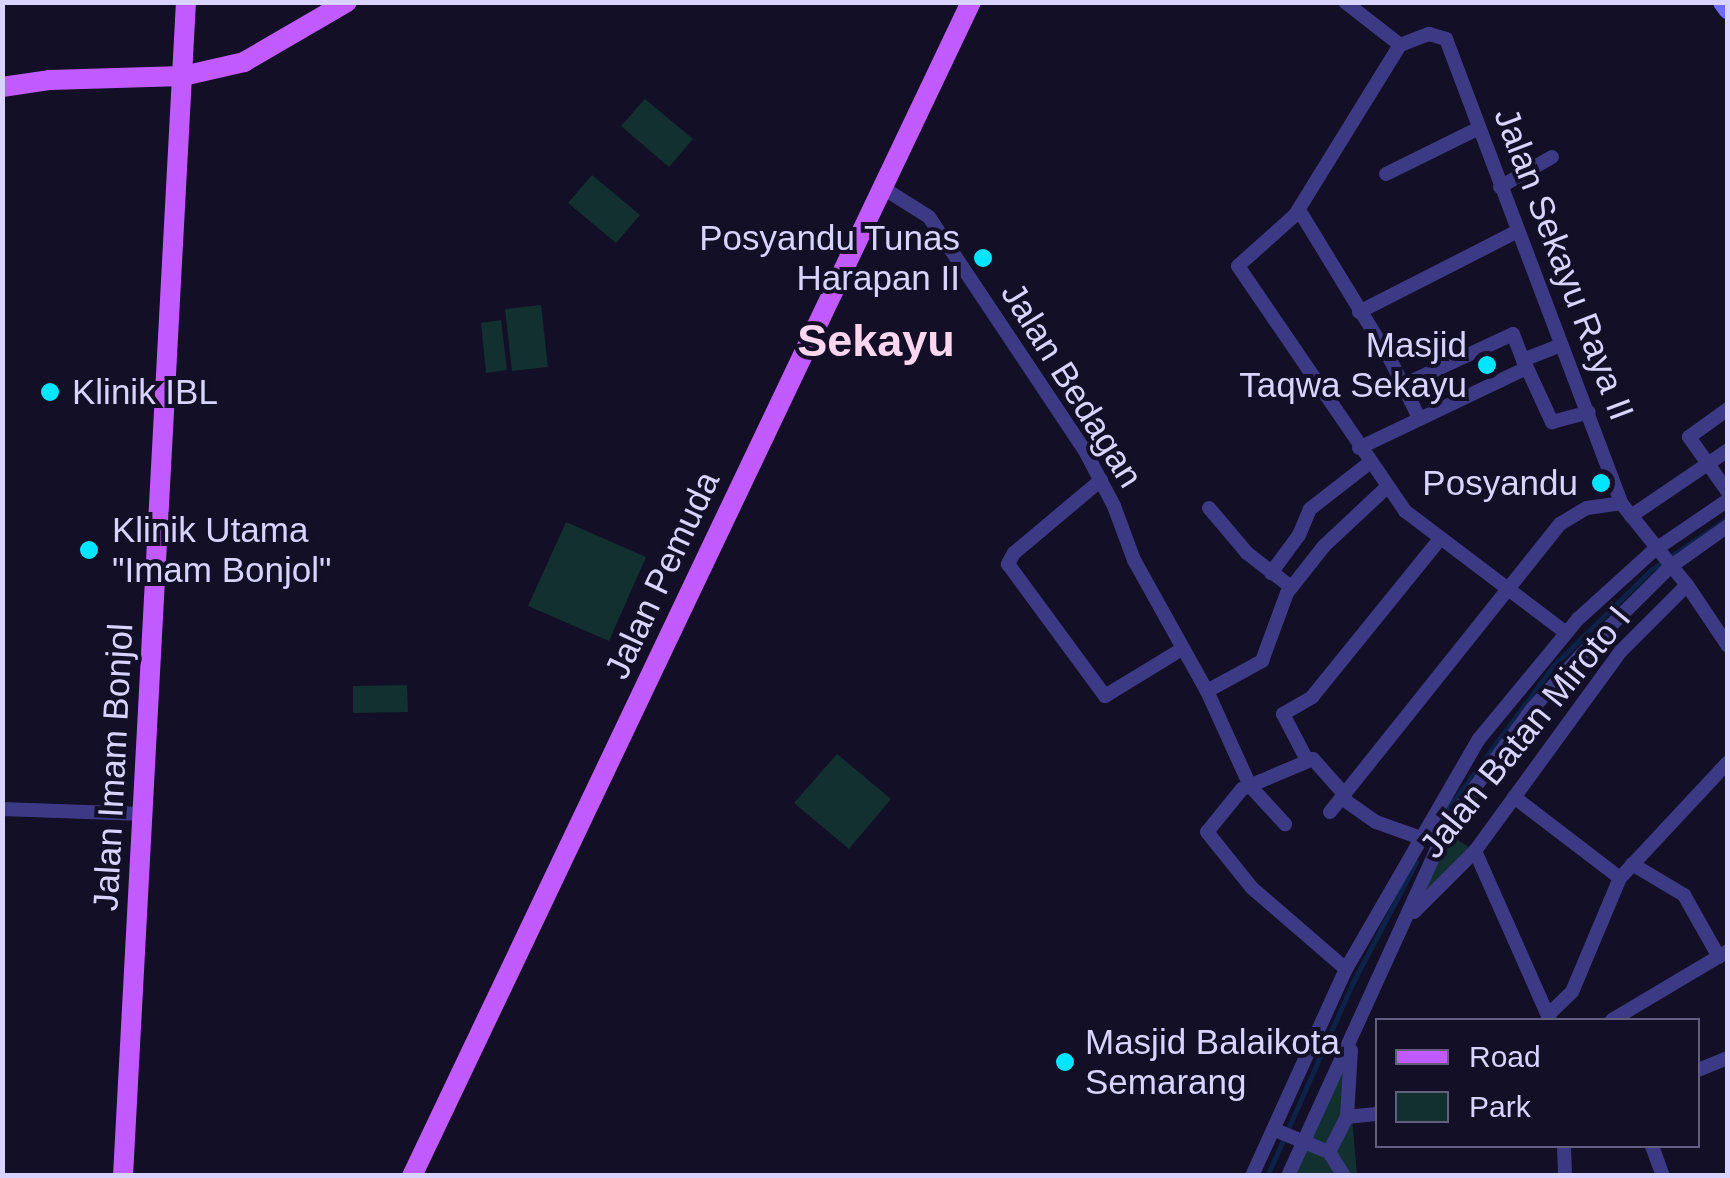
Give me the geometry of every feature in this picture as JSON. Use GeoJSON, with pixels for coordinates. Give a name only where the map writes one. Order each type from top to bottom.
{"type":"FeatureCollection","features":[{"type":"Feature","properties":{"kind":"main road","name":"Jalan Imam Bonjol"},"geometry":{"type":"LineString","coordinates":[[123,1176],[186,2]]}},
{"type":"Feature","properties":{"kind":"main road"},"geometry":{"type":"LineString","coordinates":[[2,87],[50,80],[183,76],[244,62],[347,2]]}},
{"type":"Feature","properties":{"kind":"main road","name":"Jalan Pemuda"},"geometry":{"type":"LineString","coordinates":[[420,1174],[972,2]]}},
{"type":"Feature","properties":{"kind":"main road"},"geometry":{"type":"LineString","coordinates":[[1723,2],[1728,10]]}},
{"type":"Feature","properties":{"kind":"street"},"geometry":{"type":"LineString","coordinates":[[1345,2],[1400,45],[1298,210],[1242,260],[1239,268],[1405,512],[1506,592],[1564,632]]}},
{"type":"Feature","properties":{"kind":"street","name":"Jalan Sekayu Raya II"},"geometry":{"type":"LineString","coordinates":[[1400,45],[1429,34],[1446,39],[1621,503],[1725,638]]}},
{"type":"Feature","properties":{"kind":"street"},"geometry":{"type":"LineString","coordinates":[[1386,174],[1480,128]]}},
{"type":"Feature","properties":{"kind":"street"},"geometry":{"type":"LineString","coordinates":[[1500,187],[1552,156]]}},
{"type":"Feature","properties":{"kind":"street","name":"Jalan Bedagan"},"geometry":{"type":"LineString","coordinates":[[883,188],[929,217],[1101,480],[1134,560],[1207,691],[1250,786],[1285,824]]}},
{"type":"Feature","properties":{"kind":"street"},"geometry":{"type":"LineString","coordinates":[[1298,210],[1419,418]]}},
{"type":"Feature","properties":{"kind":"street"},"geometry":{"type":"LineString","coordinates":[[1359,312],[1516,232]]}},
{"type":"Feature","properties":{"kind":"street"},"geometry":{"type":"LineString","coordinates":[[1403,385],[1513,334],[1552,422],[1589,412]]}},
{"type":"Feature","properties":{"kind":"street"},"geometry":{"type":"LineString","coordinates":[[1359,448],[1561,344]]}},
{"type":"Feature","properties":{"kind":"street"},"geometry":{"type":"LineString","coordinates":[[1288,1176],[1300,1140],[1352,1043],[1447,830],[1509,739],[1663,558],[1728,496],[1690,434],[1728,409]]}},
{"type":"Feature","properties":{"kind":"street"},"geometry":{"type":"LineString","coordinates":[[1631,516],[1728,450]]}},
{"type":"Feature","properties":{"kind":"street"},"geometry":{"type":"LineString","coordinates":[[1271,573],[1298,535],[1310,508],[1369,463]]}},
{"type":"Feature","properties":{"kind":"street"},"geometry":{"type":"LineString","coordinates":[[1101,480],[1014,552],[1008,564],[1106,696],[1182,649]]}},
{"type":"Feature","properties":{"kind":"street"},"geometry":{"type":"LineString","coordinates":[[1207,691],[1262,661],[1291,586],[1324,546],[1386,488]]}},
{"type":"Feature","properties":{"kind":"street"},"geometry":{"type":"LineString","coordinates":[[1330,812],[1560,524],[1587,508],[1621,503]]}},
{"type":"Feature","properties":{"kind":"street"},"geometry":{"type":"LineString","coordinates":[[1209,508],[1232,538],[1291,586]]}},
{"type":"Feature","properties":{"kind":"street"},"geometry":{"type":"LineString","coordinates":[[1252,1176],[1277,1131],[1346,969],[1479,738],[1564,632],[1663,558],[1728,526]]}},
{"type":"Feature","properties":{"kind":"street"},"geometry":{"type":"LineString","coordinates":[[1307,760],[1282,714],[1312,697],[1439,540]]}},
{"type":"Feature","properties":{"kind":"street","name":"Jalan Batan Miroto I"},"geometry":{"type":"LineString","coordinates":[[1410,916],[1475,851],[1621,651],[1687,585]]}},
{"type":"Feature","properties":{"kind":"street"},"geometry":{"type":"LineString","coordinates":[[1346,969],[1252,888],[1208,834],[1230,798],[1307,760],[1317,760],[1344,797],[1376,822],[1418,838]]}},
{"type":"Feature","properties":{"kind":"street"},"geometry":{"type":"LineString","coordinates":[[1475,851],[1549,1018],[1572,992],[1620,878],[1728,762]]}},
{"type":"Feature","properties":{"kind":"street"},"geometry":{"type":"LineString","coordinates":[[1514,798],[1620,878]]}},
{"type":"Feature","properties":{"kind":"street"},"geometry":{"type":"LineString","coordinates":[[2,809],[143,814]]}},
{"type":"Feature","properties":{"kind":"street"},"geometry":{"type":"LineString","coordinates":[[1615,1018],[1723,954],[1684,895],[1632,864]]}},
{"type":"Feature","properties":{"kind":"street"},"geometry":{"type":"LineString","coordinates":[[1329,1152],[1346,1117],[1352,1043]]}},
{"type":"Feature","properties":{"kind":"street"},"geometry":{"type":"LineString","coordinates":[[1700,1069],[1728,1058]]}},
{"type":"Feature","properties":{"kind":"street"},"geometry":{"type":"LineString","coordinates":[[1346,1117],[1375,1114]]}},
{"type":"Feature","properties":{"kind":"street"},"geometry":{"type":"LineString","coordinates":[[1277,1131],[1329,1152],[1344,1176]]}},
{"type":"Feature","properties":{"kind":"street"},"geometry":{"type":"LineString","coordinates":[[1564,1148],[1565,1176]]}},
{"type":"Feature","properties":{"kind":"street"},"geometry":{"type":"LineString","coordinates":[[1653,1148],[1663,1176]]}},
{"type":"Feature","properties":{"kind":"green space"},"geometry":{"type":"Polygon","coordinates":[[[645,99],[693,139],[669,167],[621,126],[645,99]]]}},
{"type":"Feature","properties":{"kind":"green space"},"geometry":{"type":"Polygon","coordinates":[[[592,175],[640,215],[616,243],[568,203],[592,175]]]}},
{"type":"Feature","properties":{"kind":"green space"},"geometry":{"type":"Polygon","coordinates":[[[541,305],[548,367],[512,371],[505,309],[541,305]]]}},
{"type":"Feature","properties":{"kind":"green space"},"geometry":{"type":"Polygon","coordinates":[[[501,320],[507,370],[486,373],[481,323],[501,320]]]}},
{"type":"Feature","properties":{"kind":"green space"},"geometry":{"type":"Polygon","coordinates":[[[566,522],[646,557],[609,641],[528,606],[566,522]]]}},
{"type":"Feature","properties":{"kind":"green space"},"geometry":{"type":"Polygon","coordinates":[[[407,685],[408,712],[353,713],[353,686],[407,685]]]}},
{"type":"Feature","properties":{"kind":"green space"},"geometry":{"type":"Polygon","coordinates":[[[837,754],[891,799],[849,849],[794,803],[837,754]]]}},
{"type":"Feature","properties":{"kind":"green space"},"geometry":{"type":"Polygon","coordinates":[[[1446,833],[1474,850],[1412,910],[1446,833]]]}},
{"type":"Feature","properties":{"kind":"green space"},"geometry":{"type":"Polygon","coordinates":[[[1347,1060],[1357,1175],[1290,1176],[1347,1060]]]}},
{"type":"Feature","properties":{"kind":"waterway"},"geometry":{"type":"LineString","coordinates":[[1441,818],[1554,665],[1652,569],[1728,518]]}},
{"type":"Feature","properties":{"kind":"waterway"},"geometry":{"type":"LineString","coordinates":[[1267,1176],[1352,984],[1416,862]]}},
{"type":"Feature","properties":{"kind":"place","name":"Posyandu Tunas Harapan II"},"geometry":{"type":"Point","coordinates":[983,258]}},
{"type":"Feature","properties":{"kind":"place","name":"Masjid Taqwa Sekayu"},"geometry":{"type":"Point","coordinates":[1487,365]}},
{"type":"Feature","properties":{"kind":"place","name":"Klinik IBL"},"geometry":{"type":"Point","coordinates":[50,392]}},
{"type":"Feature","properties":{"kind":"place","name":"Posyandu"},"geometry":{"type":"Point","coordinates":[1601,483]}},
{"type":"Feature","properties":{"kind":"place","name":"Klinik Utama \"Imam Bonjol\""},"geometry":{"type":"Point","coordinates":[89,550]}},
{"type":"Feature","properties":{"kind":"place","name":"Masjid Balaikota Semarang"},"geometry":{"type":"Point","coordinates":[1065,1062]}},
{"type":"Feature","properties":{"kind":"district","name":"Sekayu"},"geometry":{"type":"Point","coordinates":[876,341]}}]}
